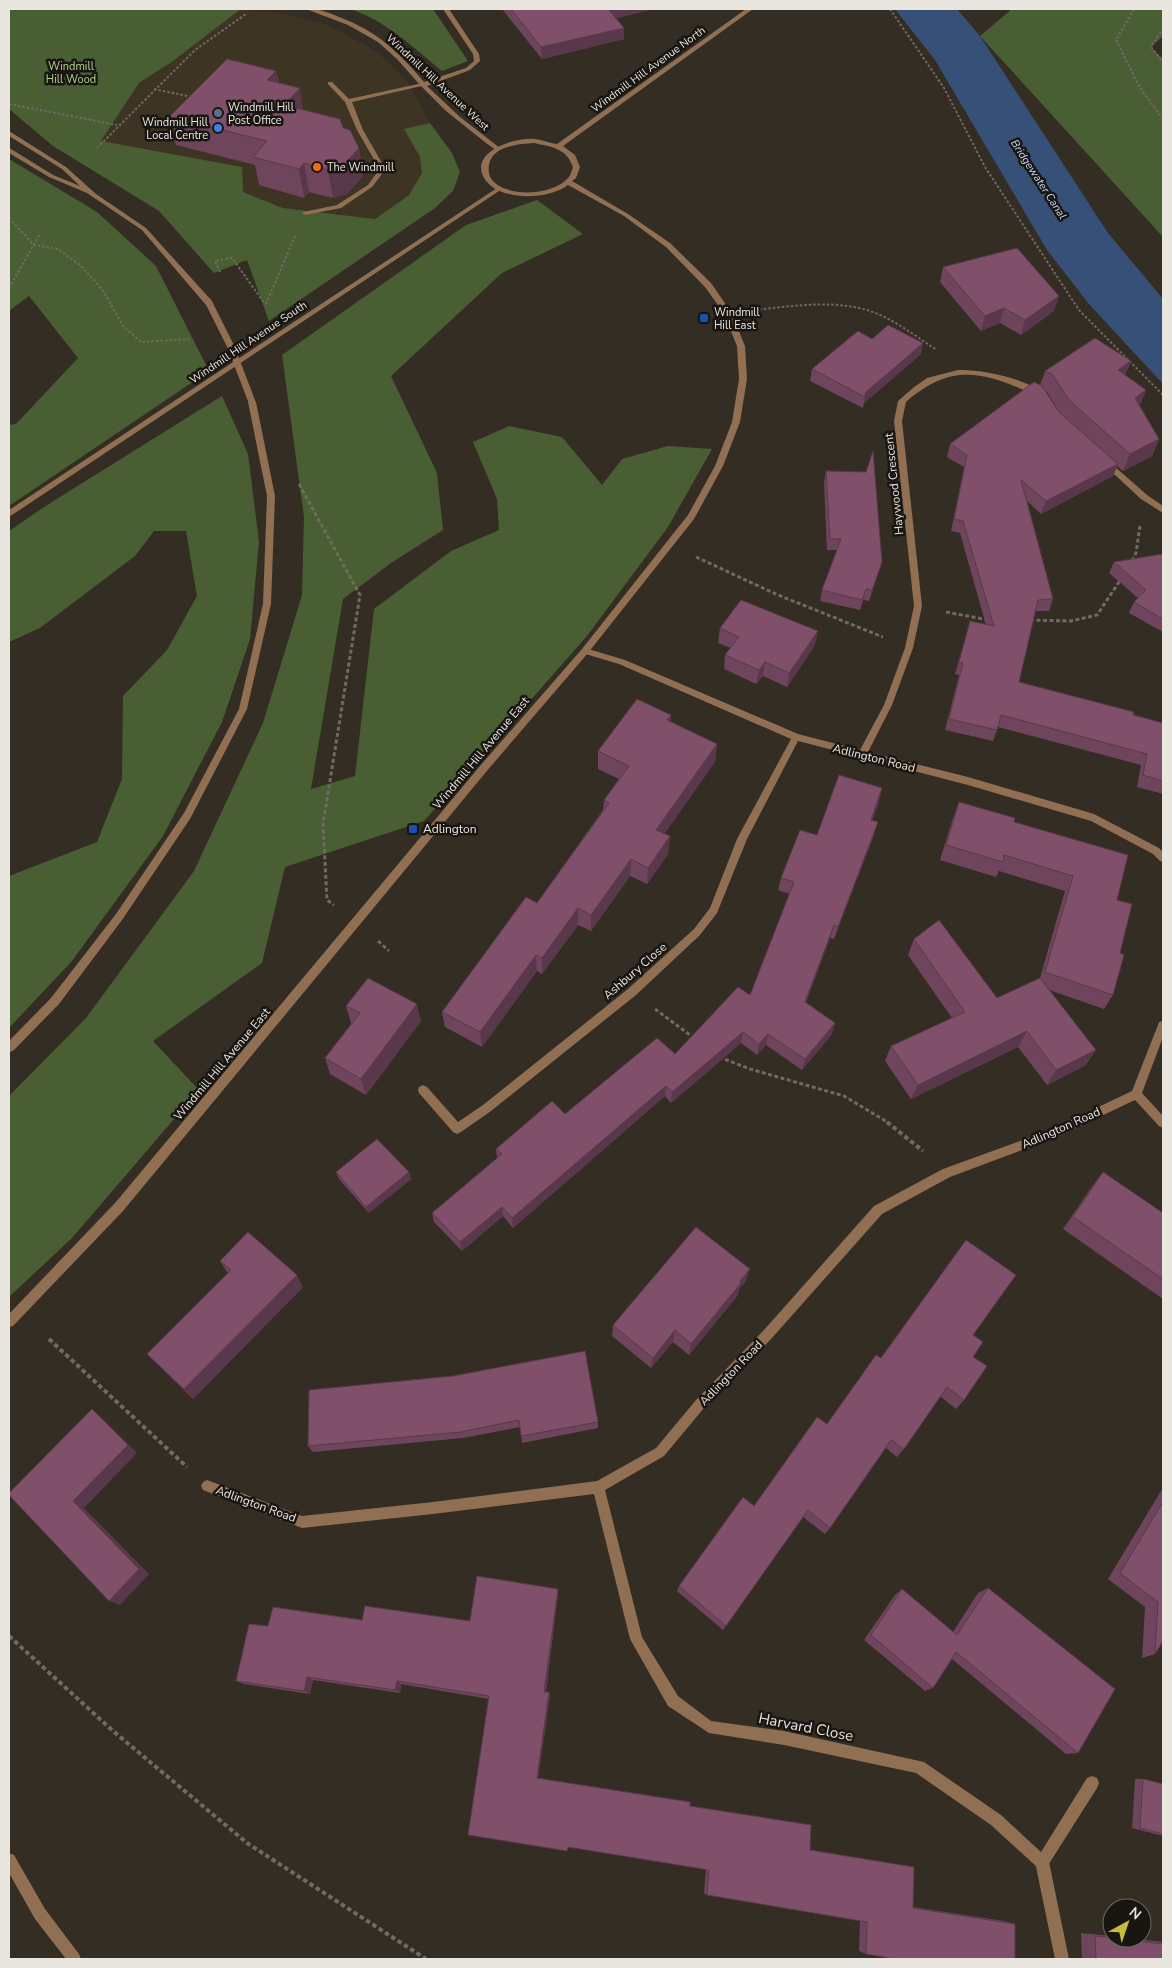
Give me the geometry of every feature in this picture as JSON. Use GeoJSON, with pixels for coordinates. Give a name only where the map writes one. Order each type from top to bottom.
{"type":"FeatureCollection","features":[{"type":"Feature","properties":{"kind":"street","name":"Windmill Hill Avenue West"},"geometry":{"type":"LineString","coordinates":[[309,9],[338,17],[373,36],[402,59],[423,85],[473,131],[498,149]]}},
{"type":"Feature","properties":{"kind":"street"},"geometry":{"type":"LineString","coordinates":[[348,101],[423,85],[468,69],[477,62],[476,54],[446,9]]}},
{"type":"Feature","properties":{"kind":"street","name":"Windmill Hill Avenue North"},"geometry":{"type":"LineString","coordinates":[[559,146],[750,9]]}},
{"type":"Feature","properties":{"kind":"street"},"geometry":{"type":"LineString","coordinates":[[305,213],[339,207],[370,186],[379,174],[379,162],[360,130],[348,101],[330,83]]}},
{"type":"Feature","properties":{"kind":"street"},"geometry":{"type":"LineString","coordinates":[[9,133],[64,168],[94,195],[144,229],[209,303],[231,347],[252,402],[271,496],[267,604],[243,709],[187,816],[119,916],[54,1001],[9,1048]]}},
{"type":"Feature","properties":{"kind":"street"},"geometry":{"type":"LineString","coordinates":[[528,141],[559,146],[575,159],[578,167],[576,175],[559,190],[545,194],[513,194],[499,189],[490,182],[485,174],[484,164],[489,156],[498,149],[528,141]]}},
{"type":"Feature","properties":{"kind":"street"},"geometry":{"type":"LineString","coordinates":[[9,150],[51,176],[94,195]]}},
{"type":"Feature","properties":{"kind":"street","name":"Windmill Hill Avenue East"},"geometry":{"type":"LineString","coordinates":[[9,1322],[119,1207],[585,650],[691,517],[719,466],[736,422],[743,379],[741,346],[727,312],[708,285],[668,245],[626,216],[570,182]]}},
{"type":"Feature","properties":{"kind":"street","name":"Windmill Hill Avenue South"},"geometry":{"type":"LineString","coordinates":[[9,514],[499,189]]}},
{"type":"Feature","properties":{"kind":"street","name":"Haywood Crescent"},"geometry":{"type":"LineString","coordinates":[[862,755],[888,705],[909,648],[918,606],[898,421],[902,401],[928,381],[962,370],[1006,378],[1042,395],[1046,401]]}},
{"type":"Feature","properties":{"kind":"street"},"geometry":{"type":"LineString","coordinates":[[1097,454],[1144,497],[1163,510]]}},
{"type":"Feature","properties":{"kind":"street","name":"Adlington Road"},"geometry":{"type":"LineString","coordinates":[[585,650],[622,662],[796,737],[968,781],[1094,818],[1156,851],[1163,858]]}},
{"type":"Feature","properties":{"kind":"street","name":"Ashbury Close"},"geometry":{"type":"LineString","coordinates":[[423,1090],[457,1129],[487,1108],[632,992],[709,918],[742,839],[796,737]]}},
{"type":"Feature","properties":{"kind":"street"},"geometry":{"type":"LineString","coordinates":[[1163,1025],[1136,1094],[1163,1123]]}},
{"type":"Feature","properties":{"kind":"street","name":"Adlington Road"},"geometry":{"type":"LineString","coordinates":[[207,1486],[302,1522],[598,1487],[660,1452],[700,1404],[768,1334],[878,1210],[947,1173],[1053,1134],[1136,1094]]}},
{"type":"Feature","properties":{"kind":"street","name":"Harvard Close"},"geometry":{"type":"LineString","coordinates":[[598,1487],[636,1639],[673,1701],[708,1727],[784,1738],[919,1767],[996,1820],[1042,1862]]}},
{"type":"Feature","properties":{"kind":"street"},"geometry":{"type":"LineString","coordinates":[[1062,1959],[1042,1862],[1092,1783]]}},
{"type":"Feature","properties":{"kind":"street"},"geometry":{"type":"LineString","coordinates":[[9,1860],[40,1914],[74,1959]]}},
{"type":"Feature","properties":{"kind":"path"},"geometry":{"type":"LineString","coordinates":[[890,9],[920,50],[944,88],[985,167],[1025,231],[1079,310],[1163,395]]}},
{"type":"Feature","properties":{"kind":"path"},"geometry":{"type":"LineString","coordinates":[[1134,9],[1116,40],[1140,88],[1163,119]]}},
{"type":"Feature","properties":{"kind":"path"},"geometry":{"type":"LineString","coordinates":[[97,148],[195,50],[246,14]]}},
{"type":"Feature","properties":{"kind":"path"},"geometry":{"type":"LineString","coordinates":[[1163,28],[1151,47],[1163,62]]}},
{"type":"Feature","properties":{"kind":"path"},"geometry":{"type":"LineString","coordinates":[[154,89],[198,98]]}},
{"type":"Feature","properties":{"kind":"path"},"geometry":{"type":"LineString","coordinates":[[9,104],[118,125]]}},
{"type":"Feature","properties":{"kind":"path"},"geometry":{"type":"LineString","coordinates":[[224,279],[215,261],[232,258],[265,304],[305,213]]}},
{"type":"Feature","properties":{"kind":"path"},"geometry":{"type":"LineString","coordinates":[[9,218],[34,245],[58,249],[80,266],[102,289],[123,326],[141,342],[189,339]]}},
{"type":"Feature","properties":{"kind":"path"},"geometry":{"type":"LineString","coordinates":[[9,288],[40,234]]}},
{"type":"Feature","properties":{"kind":"path"},"geometry":{"type":"LineString","coordinates":[[788,308],[820,305],[850,306],[872,311],[918,338],[962,370]]}},
{"type":"Feature","properties":{"kind":"path"},"geometry":{"type":"LineString","coordinates":[[299,485],[360,595],[323,824],[327,900],[356,922]]}},
{"type":"Feature","properties":{"kind":"path"},"geometry":{"type":"LineString","coordinates":[[1128,567],[1136,553],[1144,497]]}},
{"type":"Feature","properties":{"kind":"path"},"geometry":{"type":"LineString","coordinates":[[690,554],[778,595],[909,648]]}},
{"type":"Feature","properties":{"kind":"path"},"geometry":{"type":"LineString","coordinates":[[1022,620],[1071,621],[1097,615],[1123,575]]}},
{"type":"Feature","properties":{"kind":"path"},"geometry":{"type":"LineString","coordinates":[[918,606],[992,620]]}},
{"type":"Feature","properties":{"kind":"path"},"geometry":{"type":"LineString","coordinates":[[632,992],[696,1040]]}},
{"type":"Feature","properties":{"kind":"path"},"geometry":{"type":"LineString","coordinates":[[712,1052],[719,1058],[768,1076],[846,1096],[908,1137],[947,1173]]}},
{"type":"Feature","properties":{"kind":"path"},"geometry":{"type":"LineString","coordinates":[[49,1339],[207,1486]]}},
{"type":"Feature","properties":{"kind":"path"},"geometry":{"type":"LineString","coordinates":[[9,1636],[114,1731],[247,1843],[426,1959]]}},
{"type":"Feature","properties":{"kind":"shaded area"},"geometry":{"type":"Polygon","coordinates":[[[241,9],[286,14],[328,25],[377,52],[408,82],[430,123],[405,129],[420,157],[423,173],[409,195],[375,219],[283,208],[101,141],[139,83],[173,61],[241,9]]]}},
{"type":"Feature","properties":{"kind":"green space","name":"Windmill Hill Wood"},"geometry":{"type":"Polygon","coordinates":[[[9,9],[241,9],[173,61],[139,83],[101,141],[242,167],[243,192],[283,208],[375,219],[409,195],[422,173],[420,157],[404,129],[430,123],[452,153],[460,172],[453,191],[435,208],[269,321],[247,260],[214,273],[159,211],[53,146],[9,109],[9,9]]]}},
{"type":"Feature","properties":{"kind":"green space"},"geometry":{"type":"Polygon","coordinates":[[[350,9],[433,9],[468,61],[442,71],[387,27],[350,9]]]}},
{"type":"Feature","properties":{"kind":"green space"},"geometry":{"type":"Polygon","coordinates":[[[1012,9],[1163,9],[1163,36],[1151,47],[1163,59],[1163,237],[980,36],[1012,9]]]}},
{"type":"Feature","properties":{"kind":"green space"},"geometry":{"type":"Polygon","coordinates":[[[9,159],[97,212],[156,266],[209,371],[9,506],[9,425],[16,424],[78,358],[29,296],[9,311],[9,159]]]}},
{"type":"Feature","properties":{"kind":"green space"},"geometry":{"type":"Polygon","coordinates":[[[537,200],[583,234],[502,273],[391,376],[437,473],[443,530],[391,563],[343,599],[311,789],[355,776],[374,609],[451,551],[499,530],[497,499],[473,442],[509,426],[562,437],[602,485],[622,459],[668,446],[712,449],[668,527],[587,636],[424,821],[285,867],[262,963],[153,1041],[199,1090],[72,1238],[9,1297],[9,1096],[86,1018],[194,871],[263,723],[302,595],[304,517],[282,355],[466,225],[537,200]]]}},
{"type":"Feature","properties":{"kind":"green space"},"geometry":{"type":"Polygon","coordinates":[[[222,396],[248,454],[259,542],[250,639],[222,722],[163,836],[72,961],[9,1028],[9,876],[97,842],[122,779],[123,696],[167,650],[197,596],[186,531],[154,531],[135,556],[40,628],[9,642],[9,531],[47,505],[222,396]]]}},
{"type":"Feature","properties":{"kind":"water","name":"Bridgewater Canal"},"geometry":{"type":"Polygon","coordinates":[[[895,9],[957,9],[980,36],[1108,233],[1163,299],[1163,384],[1088,303],[1047,250],[935,60],[895,9]]]}},
{"type":"Feature","properties":{"kind":"building"},"geometry":{"type":"Polygon","coordinates":[[[511,9],[608,9],[624,28],[541,47],[511,9]]]}},
{"type":"Feature","properties":{"kind":"building"},"geometry":{"type":"Polygon","coordinates":[[[227,59],[276,71],[267,80],[300,88],[284,105],[340,119],[343,128],[350,130],[359,148],[343,166],[328,170],[304,163],[299,169],[253,157],[267,141],[169,117],[227,59]]]}},
{"type":"Feature","properties":{"kind":"building"},"geometry":{"type":"Polygon","coordinates":[[[1017,248],[1059,296],[1025,320],[1004,308],[985,316],[943,267],[1017,248]]]}},
{"type":"Feature","properties":{"kind":"building"},"geometry":{"type":"Polygon","coordinates":[[[888,325],[923,343],[865,393],[865,397],[812,369],[858,331],[872,339],[888,325]]]}},
{"type":"Feature","properties":{"kind":"building"},"geometry":{"type":"Polygon","coordinates":[[[1095,338],[1131,361],[1118,370],[1146,390],[1135,398],[1159,439],[1130,454],[1069,400],[1052,374],[1045,371],[1095,338]]]}},
{"type":"Feature","properties":{"kind":"building"},"geometry":{"type":"Polygon","coordinates":[[[1034,382],[1042,386],[1059,412],[1118,464],[1046,501],[1021,480],[1053,599],[1038,600],[1019,682],[1134,712],[1133,715],[1163,723],[1163,781],[1143,775],[1147,754],[1001,715],[997,730],[949,719],[963,663],[959,662],[970,621],[994,626],[963,521],[954,519],[967,455],[950,444],[1034,382]]]}},
{"type":"Feature","properties":{"kind":"building"},"geometry":{"type":"Polygon","coordinates":[[[873,451],[882,562],[872,590],[866,589],[862,600],[822,590],[841,539],[830,539],[826,471],[866,472],[873,451]]]}},
{"type":"Feature","properties":{"kind":"building"},"geometry":{"type":"Polygon","coordinates":[[[1163,554],[1163,619],[1134,602],[1146,590],[1114,562],[1163,554]]]}},
{"type":"Feature","properties":{"kind":"building"},"geometry":{"type":"Polygon","coordinates":[[[741,600],[818,631],[789,673],[765,662],[759,670],[725,655],[739,637],[720,628],[741,600]]]}},
{"type":"Feature","properties":{"kind":"building"},"geometry":{"type":"Polygon","coordinates":[[[637,699],[671,715],[667,720],[717,744],[656,830],[670,836],[648,868],[631,859],[591,915],[578,908],[542,958],[536,955],[480,1032],[442,1012],[526,897],[537,903],[609,803],[604,800],[629,766],[598,751],[637,699]]]}},
{"type":"Feature","properties":{"kind":"building"},"geometry":{"type":"Polygon","coordinates":[[[839,775],[882,788],[871,820],[878,822],[838,927],[834,925],[805,1002],[835,1023],[805,1059],[768,1034],[759,1044],[743,1032],[672,1092],[666,1086],[512,1218],[502,1207],[460,1242],[432,1213],[502,1154],[496,1149],[552,1101],[565,1114],[657,1038],[675,1054],[738,987],[750,995],[794,882],[781,878],[800,830],[817,835],[839,775]]]}},
{"type":"Feature","properties":{"kind":"building"},"geometry":{"type":"Polygon","coordinates":[[[959,802],[1015,818],[1014,822],[1128,855],[1117,900],[1132,904],[1120,953],[1124,955],[1113,995],[1045,972],[1073,876],[1004,855],[1003,862],[946,845],[959,802]]]}},
{"type":"Feature","properties":{"kind":"building"},"geometry":{"type":"Polygon","coordinates":[[[939,920],[997,998],[1040,978],[1096,1050],[1056,1070],[1027,1031],[918,1085],[891,1046],[965,1012],[914,939],[939,920]]]}},
{"type":"Feature","properties":{"kind":"building"},"geometry":{"type":"Polygon","coordinates":[[[368,978],[417,1004],[361,1079],[325,1058],[360,1013],[346,1006],[368,978]]]}},
{"type":"Feature","properties":{"kind":"building"},"geometry":{"type":"Polygon","coordinates":[[[377,1139],[409,1172],[366,1207],[336,1172],[377,1139]]]}},
{"type":"Feature","properties":{"kind":"building"},"geometry":{"type":"Polygon","coordinates":[[[1103,1172],[1163,1213],[1163,1279],[1073,1217],[1103,1172]]]}},
{"type":"Feature","properties":{"kind":"building"},"geometry":{"type":"Polygon","coordinates":[[[696,1227],[750,1269],[740,1281],[741,1283],[691,1344],[675,1330],[653,1358],[613,1325],[696,1227]]]}},
{"type":"Feature","properties":{"kind":"building"},"geometry":{"type":"Polygon","coordinates":[[[248,1232],[297,1275],[184,1389],[147,1354],[231,1270],[220,1261],[248,1232]]]}},
{"type":"Feature","properties":{"kind":"building"},"geometry":{"type":"Polygon","coordinates":[[[966,1240],[1016,1275],[973,1335],[983,1342],[973,1357],[987,1366],[964,1400],[947,1387],[904,1449],[891,1440],[830,1528],[808,1510],[726,1626],[679,1586],[743,1497],[754,1506],[817,1417],[827,1424],[876,1355],[881,1358],[966,1240]]]}},
{"type":"Feature","properties":{"kind":"building"},"geometry":{"type":"Polygon","coordinates":[[[585,1351],[598,1422],[521,1436],[519,1420],[461,1432],[308,1446],[309,1390],[453,1376],[585,1351]]]}},
{"type":"Feature","properties":{"kind":"building"},"geometry":{"type":"Polygon","coordinates":[[[92,1409],[128,1445],[73,1501],[139,1569],[109,1601],[9,1495],[92,1409]]]}},
{"type":"Feature","properties":{"kind":"building"},"geometry":{"type":"Polygon","coordinates":[[[1163,1502],[1163,1641],[1155,1654],[1158,1602],[1120,1573],[1163,1502]]]}},
{"type":"Feature","properties":{"kind":"building"},"geometry":{"type":"Polygon","coordinates":[[[477,1576],[558,1589],[544,1692],[549,1692],[537,1778],[690,1802],[690,1806],[811,1825],[810,1850],[914,1867],[913,1908],[1015,1924],[1015,1959],[894,1959],[866,1954],[867,1922],[707,1895],[709,1870],[568,1847],[567,1851],[468,1835],[489,1696],[397,1681],[395,1690],[307,1677],[304,1691],[236,1681],[249,1624],[268,1626],[273,1607],[362,1620],[365,1606],[470,1621],[477,1576]]]}},
{"type":"Feature","properties":{"kind":"building"},"geometry":{"type":"Polygon","coordinates":[[[988,1588],[1115,1689],[1078,1753],[956,1652],[933,1688],[871,1635],[902,1589],[957,1635],[988,1588]]]}},
{"type":"Feature","properties":{"kind":"building"},"geometry":{"type":"Polygon","coordinates":[[[1143,1779],[1163,1784],[1163,1834],[1140,1828],[1143,1779]]]}},
{"type":"Feature","properties":{"kind":"building"},"geometry":{"type":"Polygon","coordinates":[[[1095,1936],[1102,1937],[1102,1948],[1152,1948],[1152,1943],[1163,1944],[1163,1959],[1096,1959],[1095,1936]]]}},
{"type":"Feature","properties":{"kind":"place","name":"Windmill Hill Post Office"},"geometry":{"type":"Point","coordinates":[218,113]}},
{"type":"Feature","properties":{"kind":"place","name":"Windmill Hill Local Centre"},"geometry":{"type":"Point","coordinates":[218,128]}},
{"type":"Feature","properties":{"kind":"place","name":"The Windmill"},"geometry":{"type":"Point","coordinates":[317,167]}},
{"type":"Feature","properties":{"kind":"place","name":"Windmill Hill East"},"geometry":{"type":"Point","coordinates":[704,318]}},
{"type":"Feature","properties":{"kind":"place","name":"Adlington"},"geometry":{"type":"Point","coordinates":[413,829]}}]}
